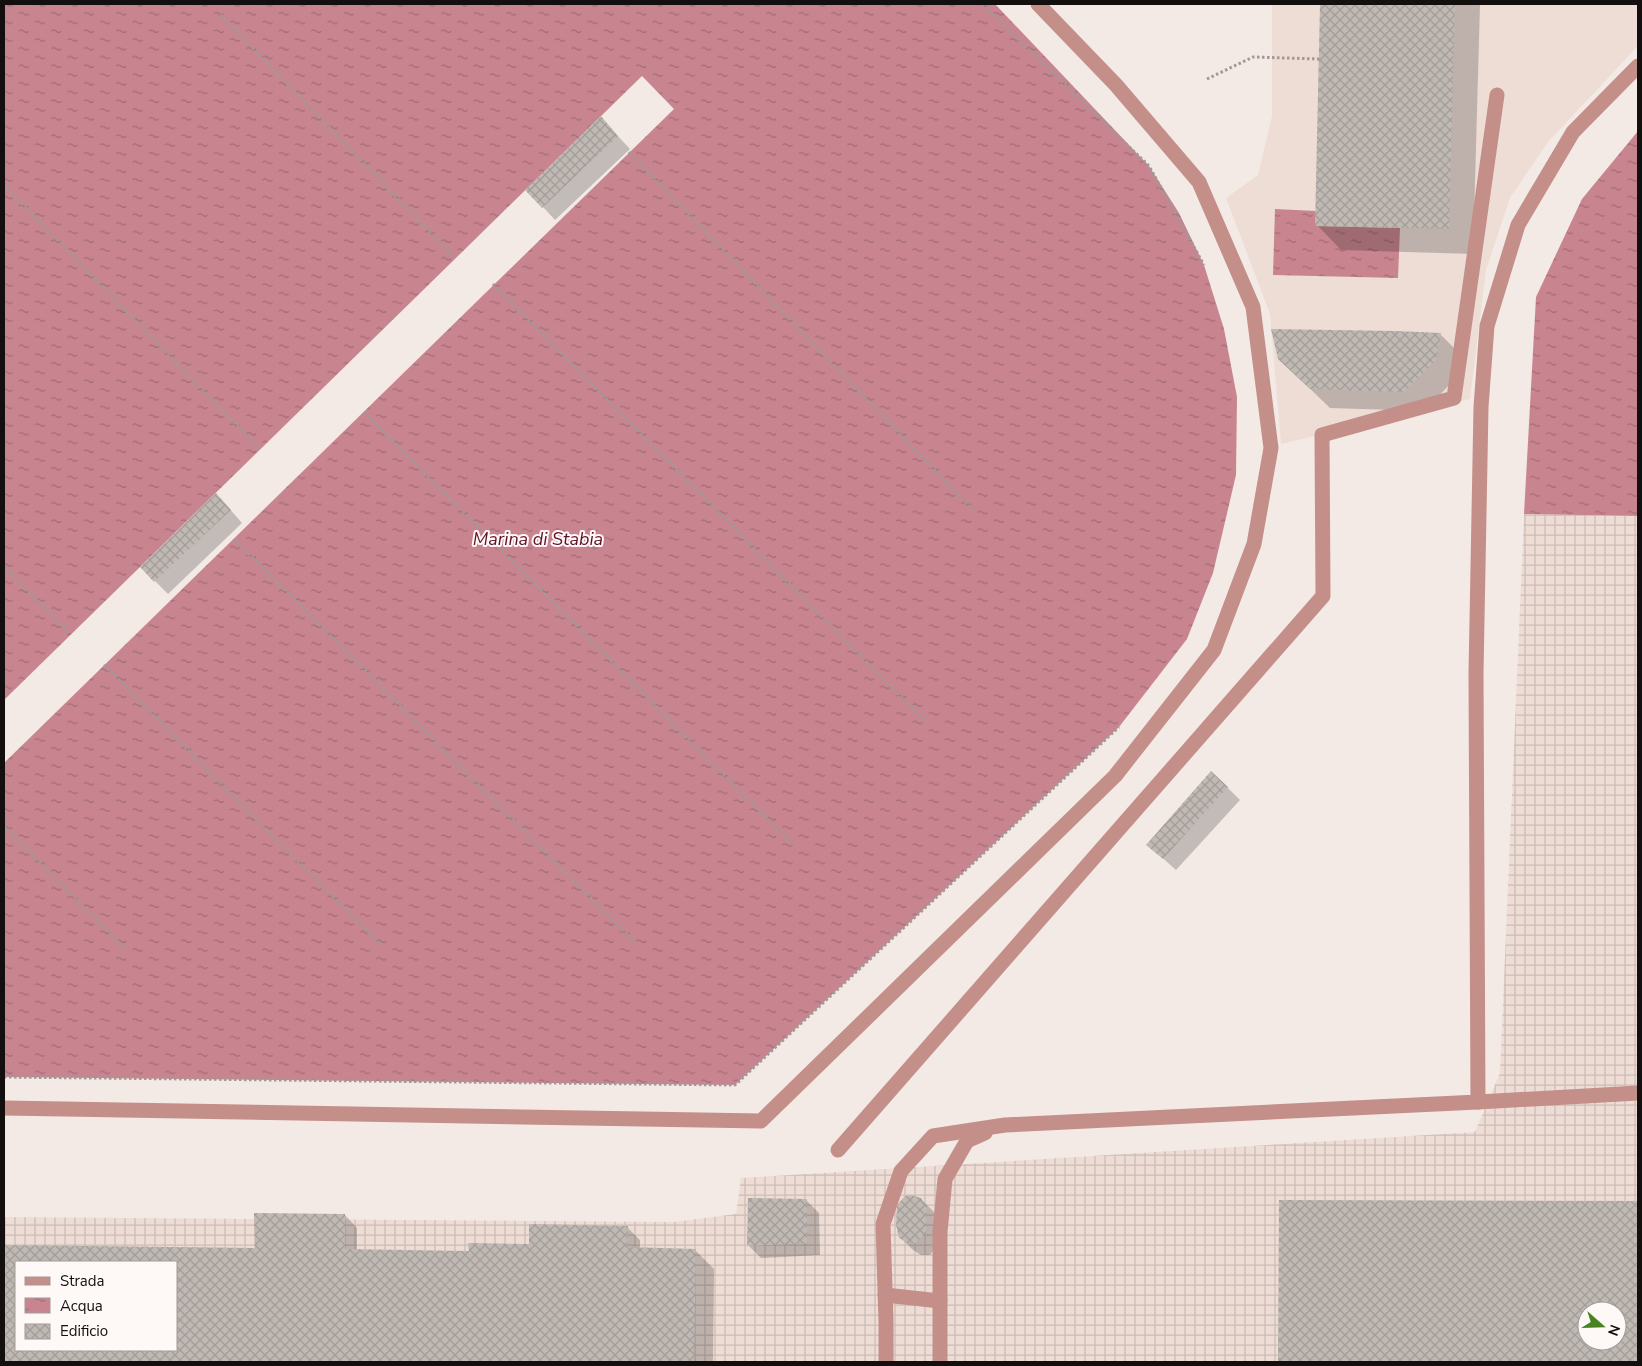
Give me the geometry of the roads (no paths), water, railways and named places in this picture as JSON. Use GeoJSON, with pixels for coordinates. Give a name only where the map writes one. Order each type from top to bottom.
{"type":"FeatureCollection","features":[{"type":"Feature","properties":{"kind":"street"},"geometry":{"type":"LineString","coordinates":[[4,1108],[761,1121],[1115,776],[1214,650],[1254,544],[1271,448],[1253,308],[1199,182],[1116,85],[1038,4]]}},
{"type":"Feature","properties":{"kind":"street"},"geometry":{"type":"LineString","coordinates":[[1478,1102],[1476,674],[1481,407],[1487,326],[1518,225],[1573,132],[1638,66]]}},
{"type":"Feature","properties":{"kind":"street"},"geometry":{"type":"LineString","coordinates":[[838,1150],[1323,596],[1322,435],[1454,398],[1497,95]]}},
{"type":"Feature","properties":{"kind":"street"},"geometry":{"type":"LineString","coordinates":[[886,1362],[883,1224],[901,1171],[933,1136],[1005,1125],[1638,1094]]}},
{"type":"Feature","properties":{"kind":"street"},"geometry":{"type":"LineString","coordinates":[[940,1362],[940,1232],[945,1179],[967,1141],[1005,1125]]}},
{"type":"Feature","properties":{"kind":"street"},"geometry":{"type":"LineString","coordinates":[[885,1294],[940,1301]]}},
{"type":"Feature","properties":{"kind":"water","name":"Marina di Stabia"},"geometry":{"type":"Polygon","coordinates":[[[4,4],[995,4],[1149,166],[1179,213],[1204,265],[1224,329],[1237,397],[1236,475],[1213,573],[1187,639],[1119,727],[735,1085],[4,1077],[4,4]]]}},
{"type":"Feature","properties":{"kind":"water"},"geometry":{"type":"Polygon","coordinates":[[[1638,131],[1638,516],[1524,514],[1536,297],[1582,199],[1638,131]]]}},
{"type":"Feature","properties":{"kind":"water"},"geometry":{"type":"Polygon","coordinates":[[[1275,209],[1316,211],[1316,226],[1400,228],[1398,278],[1273,275],[1275,209]]]}}]}
